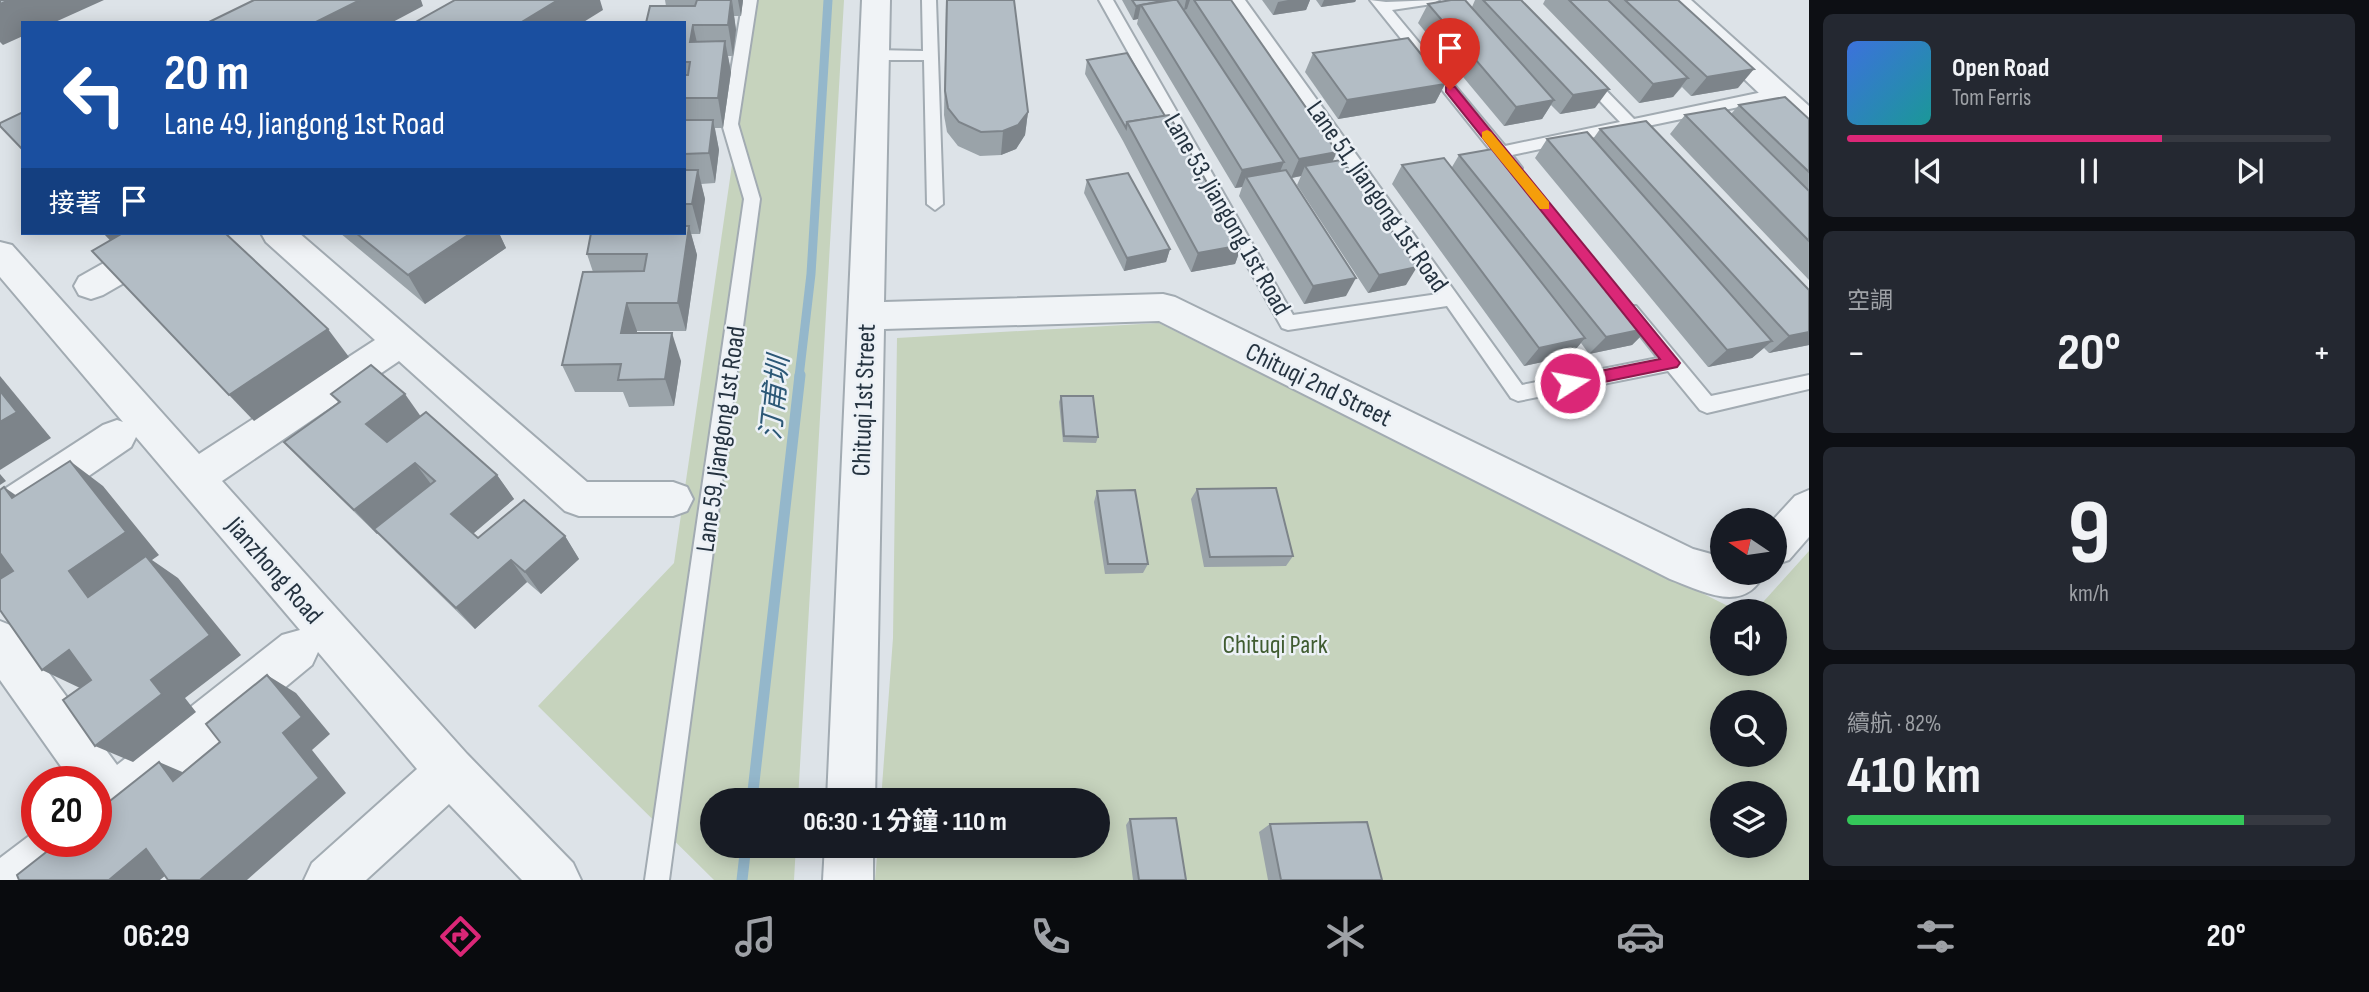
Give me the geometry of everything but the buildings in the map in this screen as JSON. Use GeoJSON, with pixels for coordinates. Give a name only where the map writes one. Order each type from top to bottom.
{"type":"FeatureCollection","features":[{"type":"Feature","properties":{"kind":"street","name":"Chituqi 1st Street"},"geometry":{"type":"LineString","coordinates":[[850,788],[876,0]]}},
{"type":"Feature","properties":{"kind":"street"},"geometry":{"type":"LineString","coordinates":[[1675,0],[1809,123]]}},
{"type":"Feature","properties":{"kind":"street"},"geometry":{"type":"LineString","coordinates":[[91,286],[180,235]]}},
{"type":"Feature","properties":{"kind":"street"},"geometry":{"type":"LineString","coordinates":[[280,235],[579,499],[673,499]]}},
{"type":"Feature","properties":{"kind":"street","name":"Jianzhong Road"},"geometry":{"type":"LineString","coordinates":[[0,254],[450,771],[555,880]]}},
{"type":"Feature","properties":{"kind":"street","name":"Chituqi 2nd Street"},"geometry":{"type":"LineString","coordinates":[[866,316],[1163,307],[1685,566],[1710,573]]}},
{"type":"Feature","properties":{"kind":"street"},"geometry":{"type":"LineString","coordinates":[[195,478],[400,342]]}},
{"type":"Feature","properties":{"kind":"street"},"geometry":{"type":"LineString","coordinates":[[0,514],[117,436]]}},
{"type":"Feature","properties":{"kind":"street"},"geometry":{"type":"LineString","coordinates":[[1787,533],[1809,508]]}},
{"type":"Feature","properties":{"kind":"street"},"geometry":{"type":"LineString","coordinates":[[0,642],[51,716],[81,766]]}},
{"type":"Feature","properties":{"kind":"street"},"geometry":{"type":"LineString","coordinates":[[112,800],[297,650]]}},
{"type":"Feature","properties":{"kind":"street"},"geometry":{"type":"LineString","coordinates":[[329,880],[450,771]]}},
{"type":"Feature","properties":{"kind":"street"},"geometry":{"type":"LineString","coordinates":[[12,880],[41,857]]}},
{"type":"Feature","properties":{"kind":"street"},"geometry":{"type":"LineString","coordinates":[[848,880],[849,858]]}},
{"type":"Feature","properties":{"kind":"lane","name":"Lane 59, Jiangong 1st Road"},"geometry":{"type":"LineString","coordinates":[[657,880],[752,199],[730,124],[751,0]]}},
{"type":"Feature","properties":{"kind":"lane"},"geometry":{"type":"LineString","coordinates":[[929,0],[935,204]]}},
{"type":"Feature","properties":{"kind":"lane","name":"Lane 53, Jiangong 1st Road"},"geometry":{"type":"LineString","coordinates":[[1106,0],[1288,323],[1452,299]]}},
{"type":"Feature","properties":{"kind":"lane","name":"Lane 51, Jiangong 1st Road"},"geometry":{"type":"LineString","coordinates":[[1238,0],[1518,393],[1672,363]]}},
{"type":"Feature","properties":{"kind":"lane"},"geometry":{"type":"LineString","coordinates":[[1380,3],[1432,0]]}},
{"type":"Feature","properties":{"kind":"lane"},"geometry":{"type":"LineString","coordinates":[[1380,3],[1527,184]]}},
{"type":"Feature","properties":{"kind":"lane"},"geometry":{"type":"LineString","coordinates":[[874,55],[929,56]]}},
{"type":"Feature","properties":{"kind":"lane"},"geometry":{"type":"LineString","coordinates":[[1576,67],[1659,154]]}},
{"type":"Feature","properties":{"kind":"lane"},"geometry":{"type":"LineString","coordinates":[[1501,152],[1777,94]]}},
{"type":"Feature","properties":{"kind":"lane"},"geometry":{"type":"LineString","coordinates":[[1621,300],[1707,405],[1809,382]]}},
{"type":"Feature","properties":{"kind":"green space"},"geometry":{"type":"Polygon","coordinates":[[[756,0],[844,0],[799,788],[700,788],[700,858],[795,858],[794,880],[714,880],[538,706],[674,563],[756,0]]]}},
{"type":"Feature","properties":{"kind":"green space","name":"Chituqi Park"},"geometry":{"type":"Polygon","coordinates":[[[1159,323],[1714,599],[1710,599],[1710,676],[1787,676],[1787,599],[1766,599],[1778,585],[1787,585],[1787,575],[1809,551],[1809,880],[875,880],[877,858],[1110,858],[1110,788],[882,788],[893,638],[897,338],[1159,323]]]}},
{"type":"Feature","properties":{"kind":"waterway","name":"汀甫圳"},"geometry":{"type":"LineString","coordinates":[[799,377],[811,274],[828,0]]}},
{"type":"Feature","properties":{"kind":"waterway","name":"汀甫圳"},"geometry":{"type":"LineString","coordinates":[[753,788],[800,375]]}},
{"type":"Feature","properties":{"kind":"waterway","name":"汀甫圳"},"geometry":{"type":"LineString","coordinates":[[742,880],[745,858]]}},
{"type":"Feature","properties":{"kind":"slow traffic"},"geometry":{"type":"LineString","coordinates":[[1487,135],[1544,206]]}},
{"type":"Feature","properties":{"kind":"route"},"geometry":{"type":"LineString","coordinates":[[1450,90],[1672,363],[1570,383]]}}]}
